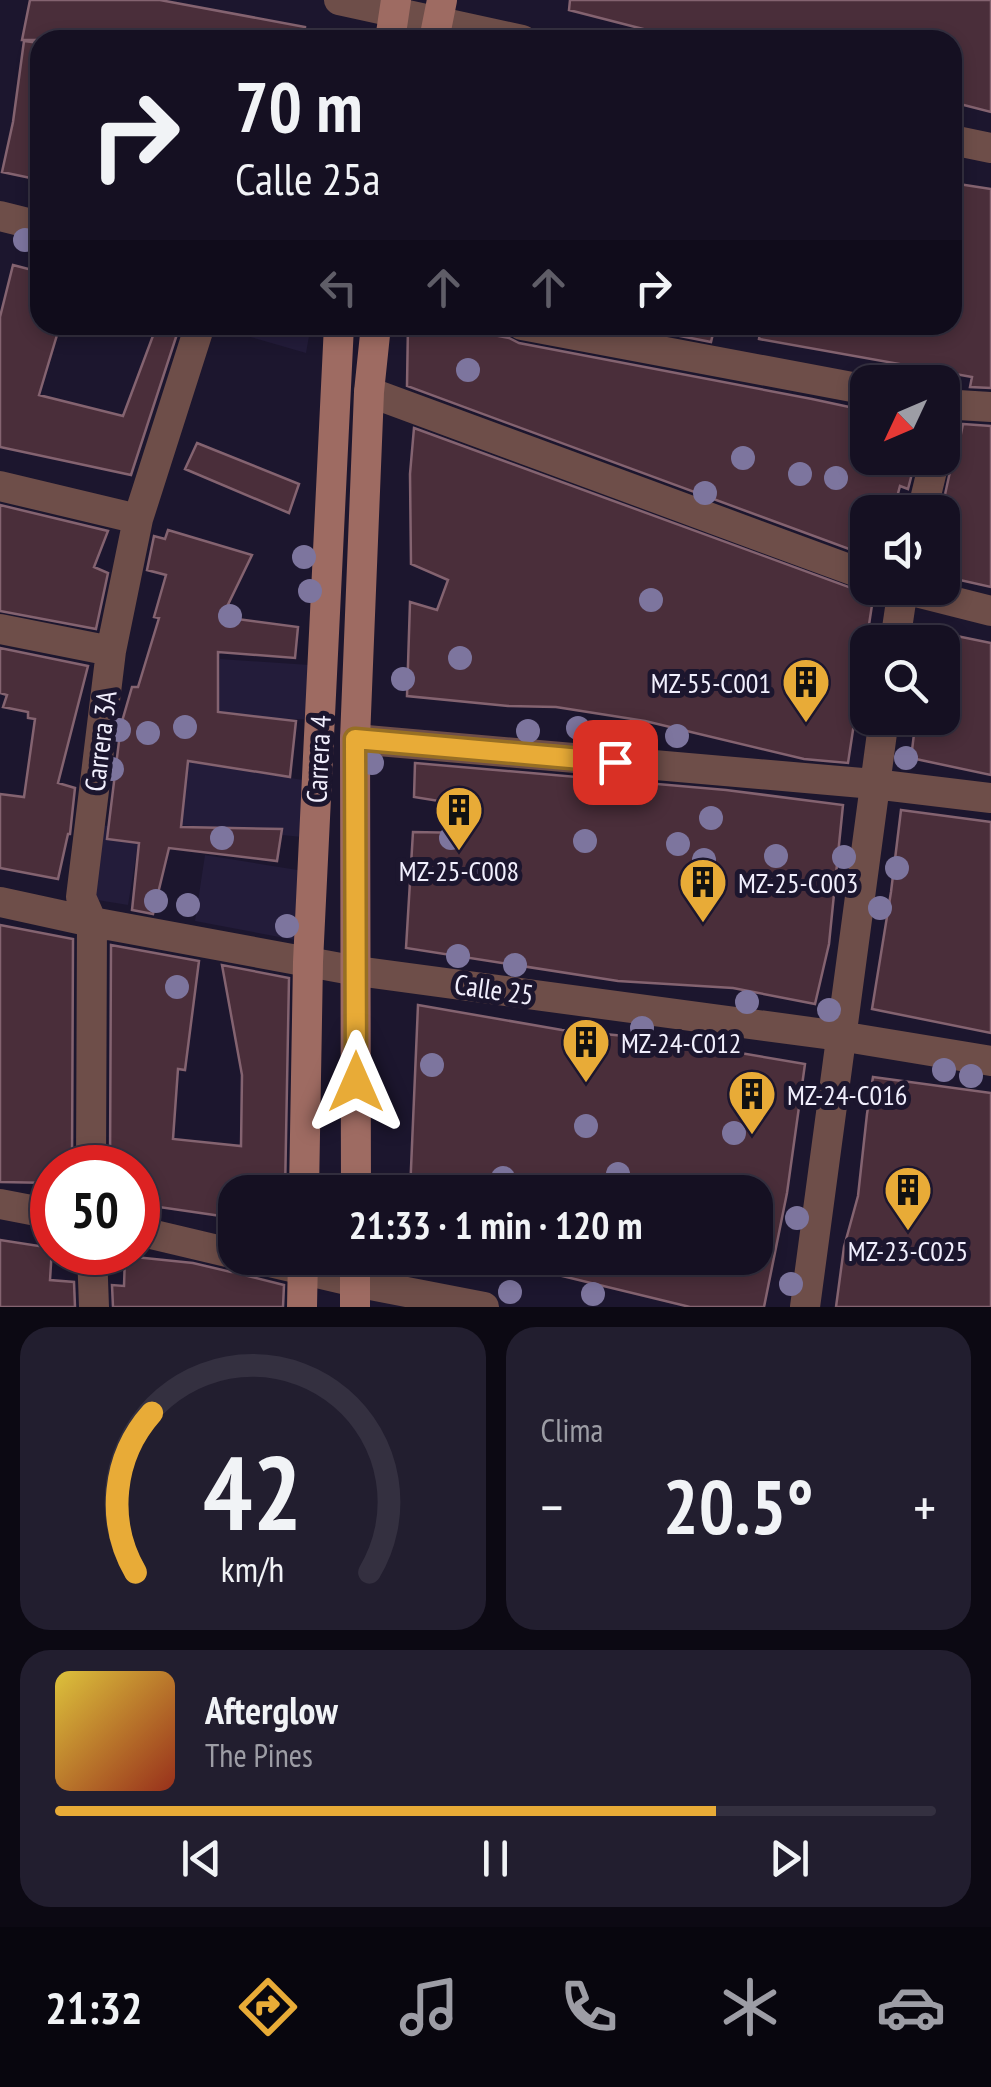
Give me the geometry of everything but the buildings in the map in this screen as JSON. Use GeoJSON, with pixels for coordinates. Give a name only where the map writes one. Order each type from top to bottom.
{"type":"FeatureCollection","features":[{"type":"Feature","properties":{"kind":"main road","name":"Carrera 4"},"geometry":{"type":"LineString","coordinates":[[304,1175],[308,962],[339,335]]}},
{"type":"Feature","properties":{"kind":"main road","name":"Carrera 4"},"geometry":{"type":"LineString","coordinates":[[356,1175],[355,739],[369,392],[375,335]]}},
{"type":"Feature","properties":{"kind":"main road"},"geometry":{"type":"LineString","coordinates":[[302,1307],[303,1275]]}},
{"type":"Feature","properties":{"kind":"street"},"geometry":{"type":"LineString","coordinates":[[339,0],[394,17],[438,20],[480,30]]}},
{"type":"Feature","properties":{"kind":"street"},"geometry":{"type":"LineString","coordinates":[[962,142],[991,148]]}},
{"type":"Feature","properties":{"kind":"street"},"geometry":{"type":"LineString","coordinates":[[0,216],[30,224]]}},
{"type":"Feature","properties":{"kind":"street","name":"Carrera 3A"},"geometry":{"type":"LineString","coordinates":[[91,1145],[92,922],[81,897],[111,650],[138,519],[197,335]]}},
{"type":"Feature","properties":{"kind":"street"},"geometry":{"type":"LineString","coordinates":[[575,335],[850,387]]}},
{"type":"Feature","properties":{"kind":"street"},"geometry":{"type":"LineString","coordinates":[[369,392],[850,569]]}},
{"type":"Feature","properties":{"kind":"street"},"geometry":{"type":"LineString","coordinates":[[960,411],[991,407]]}},
{"type":"Feature","properties":{"kind":"street"},"geometry":{"type":"LineString","coordinates":[[0,486],[138,519]]}},
{"type":"Feature","properties":{"kind":"street"},"geometry":{"type":"LineString","coordinates":[[960,603],[991,611]]}},
{"type":"Feature","properties":{"kind":"street"},"geometry":{"type":"LineString","coordinates":[[0,629],[111,650]]}},
{"type":"Feature","properties":{"kind":"street"},"geometry":{"type":"LineString","coordinates":[[805,1307],[881,735]]}},
{"type":"Feature","properties":{"kind":"street"},"geometry":{"type":"LineString","coordinates":[[355,739],[874,784],[991,798]]}},
{"type":"Feature","properties":{"kind":"street","name":"Calle 25"},"geometry":{"type":"LineString","coordinates":[[0,902],[357,971],[840,1036],[991,1061]]}},
{"type":"Feature","properties":{"kind":"street"},"geometry":{"type":"LineString","coordinates":[[0,1204],[30,1210]]}},
{"type":"Feature","properties":{"kind":"street"},"geometry":{"type":"LineString","coordinates":[[160,1236],[218,1250]]}},
{"type":"Feature","properties":{"kind":"street"},"geometry":{"type":"LineString","coordinates":[[93,1275],[94,1307]]}},
{"type":"Feature","properties":{"kind":"street"},"geometry":{"type":"LineString","coordinates":[[355,1282],[484,1307]]}},
{"type":"Feature","properties":{"kind":"shaded area"},"geometry":{"type":"Polygon","coordinates":[[[244,335],[309,335],[306,353],[244,335]]]}},
{"type":"Feature","properties":{"kind":"shaded area"},"geometry":{"type":"Polygon","coordinates":[[[220,659],[325,666],[321,720],[218,716],[220,659]]]}},
{"type":"Feature","properties":{"kind":"shaded area"},"geometry":{"type":"Polygon","coordinates":[[[181,761],[316,782],[312,838],[172,824],[181,761]]]}},
{"type":"Feature","properties":{"kind":"shaded area"},"geometry":{"type":"Polygon","coordinates":[[[97,824],[140,832],[128,905],[85,898],[97,824]]]}},
{"type":"Feature","properties":{"kind":"shaded area"},"geometry":{"type":"Polygon","coordinates":[[[205,855],[310,872],[306,942],[195,921],[205,855]]]}},
{"type":"Feature","properties":{"kind":"place","name":"MZ-55-C001"},"geometry":{"type":"Point","coordinates":[806,724]}},
{"type":"Feature","properties":{"kind":"place","name":"MZ-25-C008"},"geometry":{"type":"Point","coordinates":[459,852]}},
{"type":"Feature","properties":{"kind":"place","name":"MZ-25-C003"},"geometry":{"type":"Point","coordinates":[703,924]}},
{"type":"Feature","properties":{"kind":"place","name":"MZ-24-C012"},"geometry":{"type":"Point","coordinates":[586,1084]}},
{"type":"Feature","properties":{"kind":"place","name":"MZ-24-C016"},"geometry":{"type":"Point","coordinates":[752,1136]}},
{"type":"Feature","properties":{"kind":"place","name":"MZ-23-C025"},"geometry":{"type":"Point","coordinates":[908,1232]}},
{"type":"Feature","properties":{"kind":"route"},"geometry":{"type":"LineString","coordinates":[[356,1082],[355,739],[615,762]]}}]}
